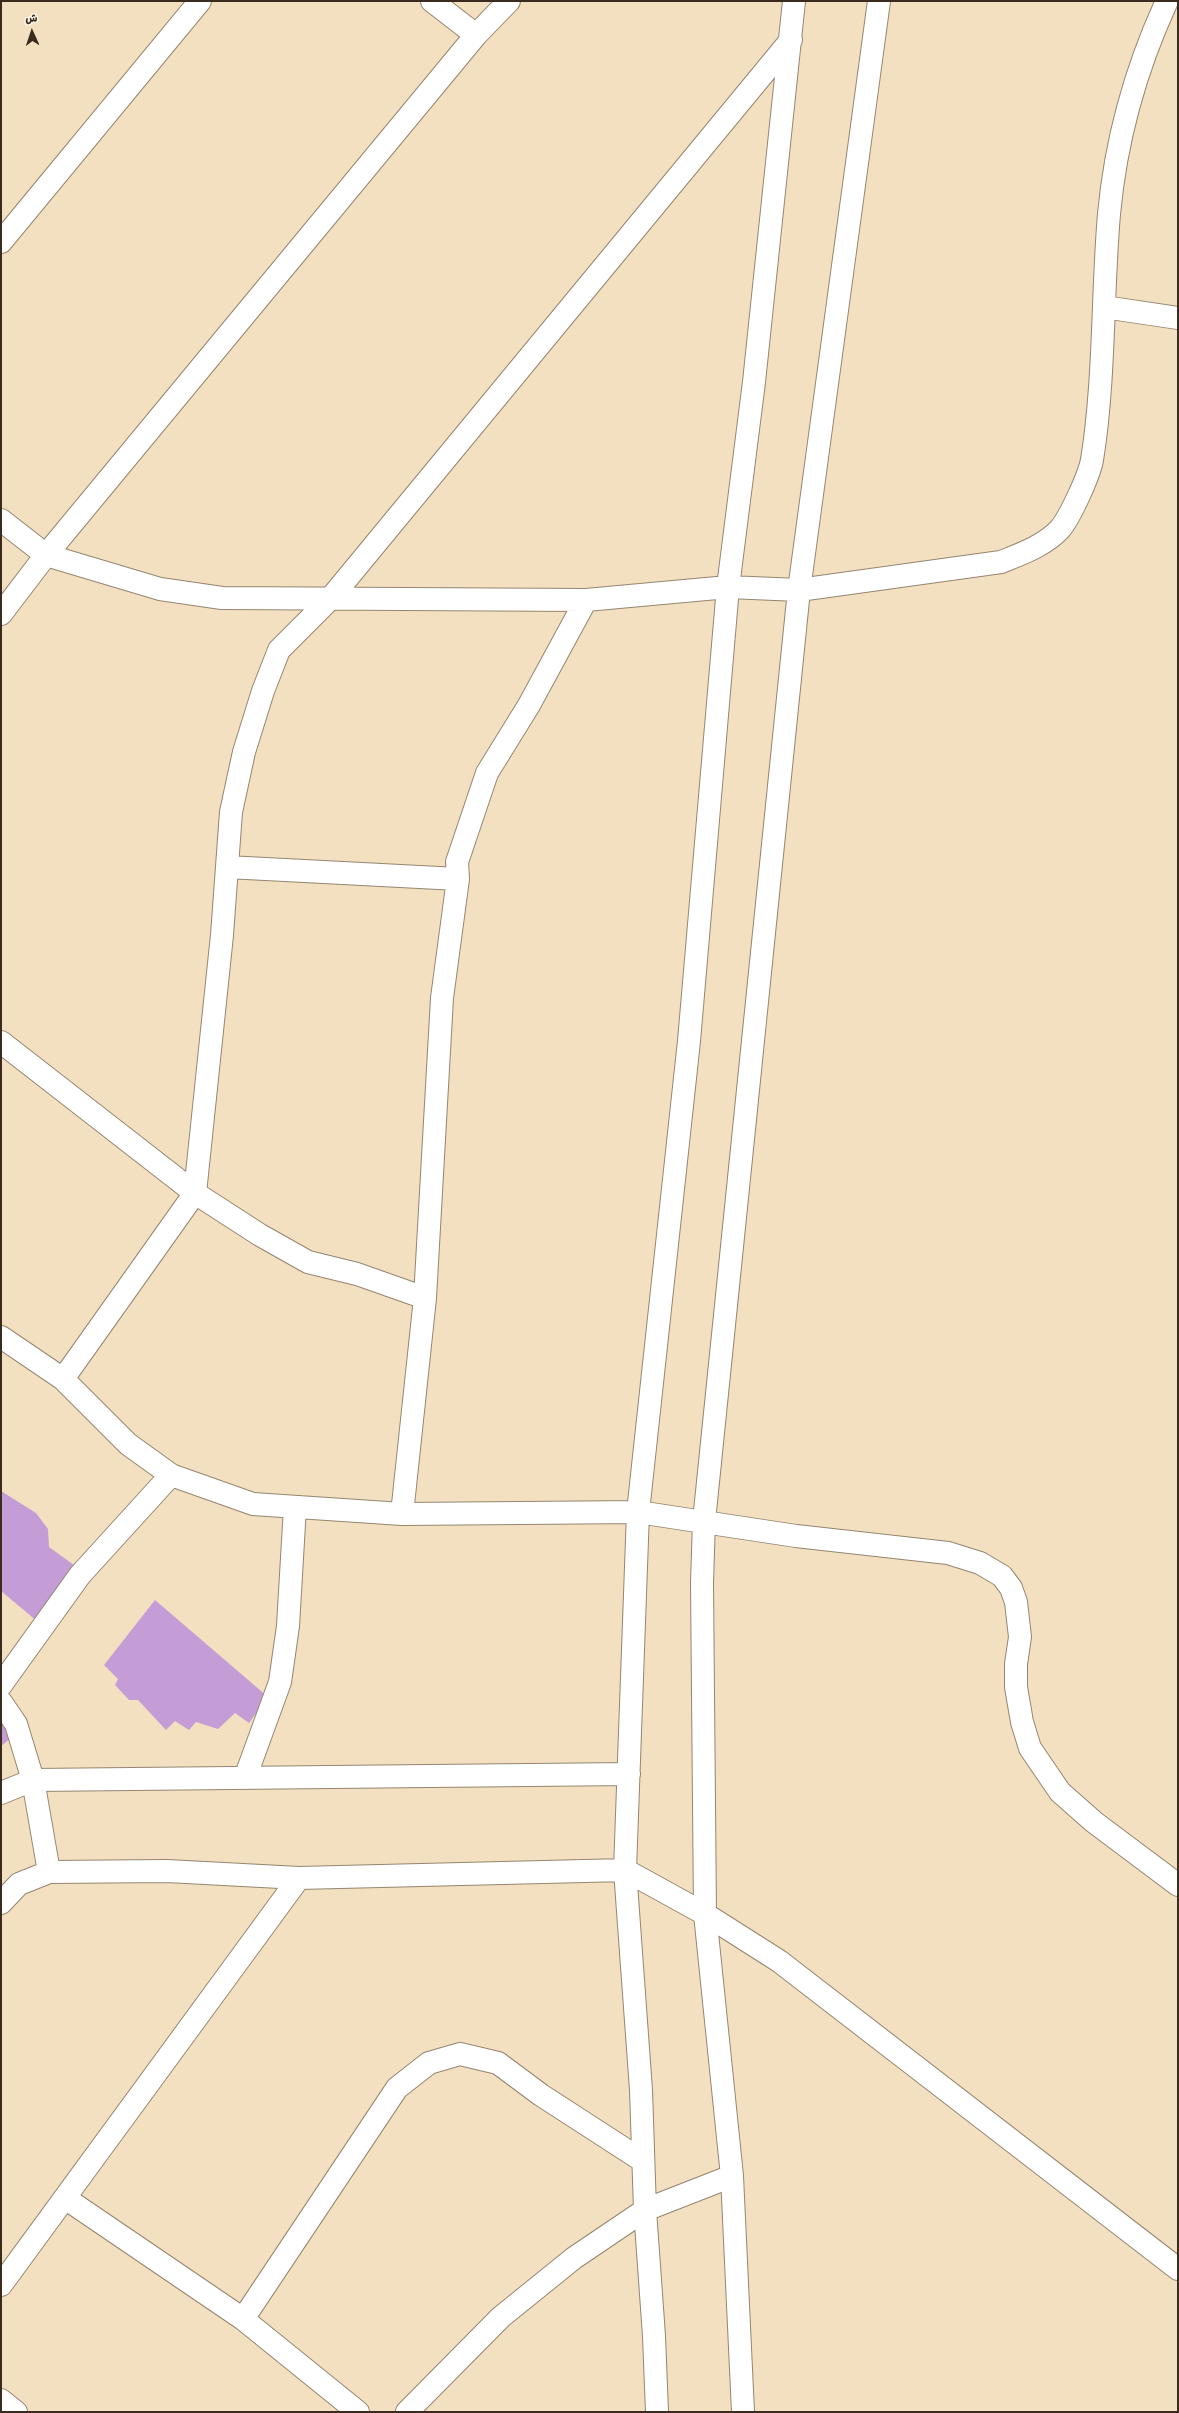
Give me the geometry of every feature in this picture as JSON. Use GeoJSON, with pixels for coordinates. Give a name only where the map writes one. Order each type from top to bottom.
{"type":"FeatureCollection","features":[{"type":"Feature","properties":{"kind":"street"},"geometry":{"type":"LineString","coordinates":[[1,242],[200,1]]}},
{"type":"Feature","properties":{"kind":"street"},"geometry":{"type":"LineString","coordinates":[[432,1],[476,35]]}},
{"type":"Feature","properties":{"kind":"street"},"geometry":{"type":"LineString","coordinates":[[1,614],[46,555],[476,35],[509,1]]}},
{"type":"Feature","properties":{"kind":"street"},"geometry":{"type":"LineString","coordinates":[[657,2412],[654,2336],[644,2210],[641,2090],[625,1870],[630,1774],[630,1717],[636,1597],[638,1512],[689,1041],[728,587],[754,382],[794,1]]}},
{"type":"Feature","properties":{"kind":"street"},"geometry":{"type":"LineString","coordinates":[[743,2412],[732,2176],[705,1914],[702,1583],[704,1521],[799,590],[879,1]]}},
{"type":"Feature","properties":{"kind":"street"},"geometry":{"type":"LineString","coordinates":[[1,520],[46,555],[160,589],[222,598],[586,600],[728,587],[799,590],[1001,562],[1031,550],[1060,529],[1073,507],[1092,461],[1104,306],[1109,213],[1128,105],[1148,42],[1167,1]]}},
{"type":"Feature","properties":{"kind":"street"},"geometry":{"type":"LineString","coordinates":[[64,1379],[195,1193],[222,935],[231,812],[244,752],[263,691],[279,650],[330,599],[791,40]]}},
{"type":"Feature","properties":{"kind":"street"},"geometry":{"type":"LineString","coordinates":[[1104,306],[1178,318]]}},
{"type":"Feature","properties":{"kind":"street"},"geometry":{"type":"LineString","coordinates":[[402,1514],[425,1298],[442,998],[458,879],[457,862],[486,773],[529,705],[586,600]]}},
{"type":"Feature","properties":{"kind":"street"},"geometry":{"type":"LineString","coordinates":[[227,867],[458,879]]}},
{"type":"Feature","properties":{"kind":"street"},"geometry":{"type":"LineString","coordinates":[[1,1042],[195,1193],[260,1236],[308,1262],[357,1274],[425,1298]]}},
{"type":"Feature","properties":{"kind":"street"},"geometry":{"type":"LineString","coordinates":[[1,1338],[64,1379],[128,1444],[171,1475],[253,1504],[402,1514],[638,1512],[796,1536],[948,1553],[980,1563],[1002,1576],[1011,1588],[1019,1619],[1020,1636],[1016,1664],[1016,1687],[1019,1711],[1030,1748],[1060,1792],[1094,1822],[1178,1885]]}},
{"type":"Feature","properties":{"kind":"street"},"geometry":{"type":"LineString","coordinates":[[1,1685],[80,1575],[171,1475]]}},
{"type":"Feature","properties":{"kind":"street"},"geometry":{"type":"LineString","coordinates":[[246,1778],[280,1682],[288,1626],[295,1507]]}},
{"type":"Feature","properties":{"kind":"street"},"geometry":{"type":"LineString","coordinates":[[1,1702],[16,1724],[33,1780],[49,1872]]}},
{"type":"Feature","properties":{"kind":"street"},"geometry":{"type":"LineString","coordinates":[[1,1793],[33,1780],[630,1774]]}},
{"type":"Feature","properties":{"kind":"street"},"geometry":{"type":"LineString","coordinates":[[1,1903],[19,1884],[49,1872],[167,1871],[299,1878],[625,1870],[705,1914],[784,1965],[1178,2268]]}},
{"type":"Feature","properties":{"kind":"street"},"geometry":{"type":"LineString","coordinates":[[1,2285],[299,1878]]}},
{"type":"Feature","properties":{"kind":"street"},"geometry":{"type":"LineString","coordinates":[[243,2319],[397,2088],[429,2063],[460,2054],[498,2063],[541,2095],[643,2161]]}},
{"type":"Feature","properties":{"kind":"street"},"geometry":{"type":"LineString","coordinates":[[407,2412],[501,2316],[574,2258],[644,2210],[732,2176]]}},
{"type":"Feature","properties":{"kind":"street"},"geometry":{"type":"LineString","coordinates":[[65,2198],[243,2319],[358,2412]]}},
{"type":"Feature","properties":{"kind":"street"},"geometry":{"type":"LineString","coordinates":[[1,2400],[16,2412]]}},
{"type":"Feature","properties":{"kind":"building"},"geometry":{"type":"Polygon","coordinates":[[[1,1491],[36,1513],[48,1529],[49,1547],[74,1565],[38,1622],[1,1591],[1,1491]]]}},
{"type":"Feature","properties":{"kind":"building"},"geometry":{"type":"Polygon","coordinates":[[[155,1600],[268,1697],[249,1723],[235,1713],[218,1729],[196,1722],[189,1730],[175,1721],[166,1730],[138,1700],[129,1700],[115,1685],[118,1679],[104,1665],[155,1600]]]}},
{"type":"Feature","properties":{"kind":"building"},"geometry":{"type":"Polygon","coordinates":[[[1,1708],[15,1735],[1,1746],[1,1708]]]}}]}
